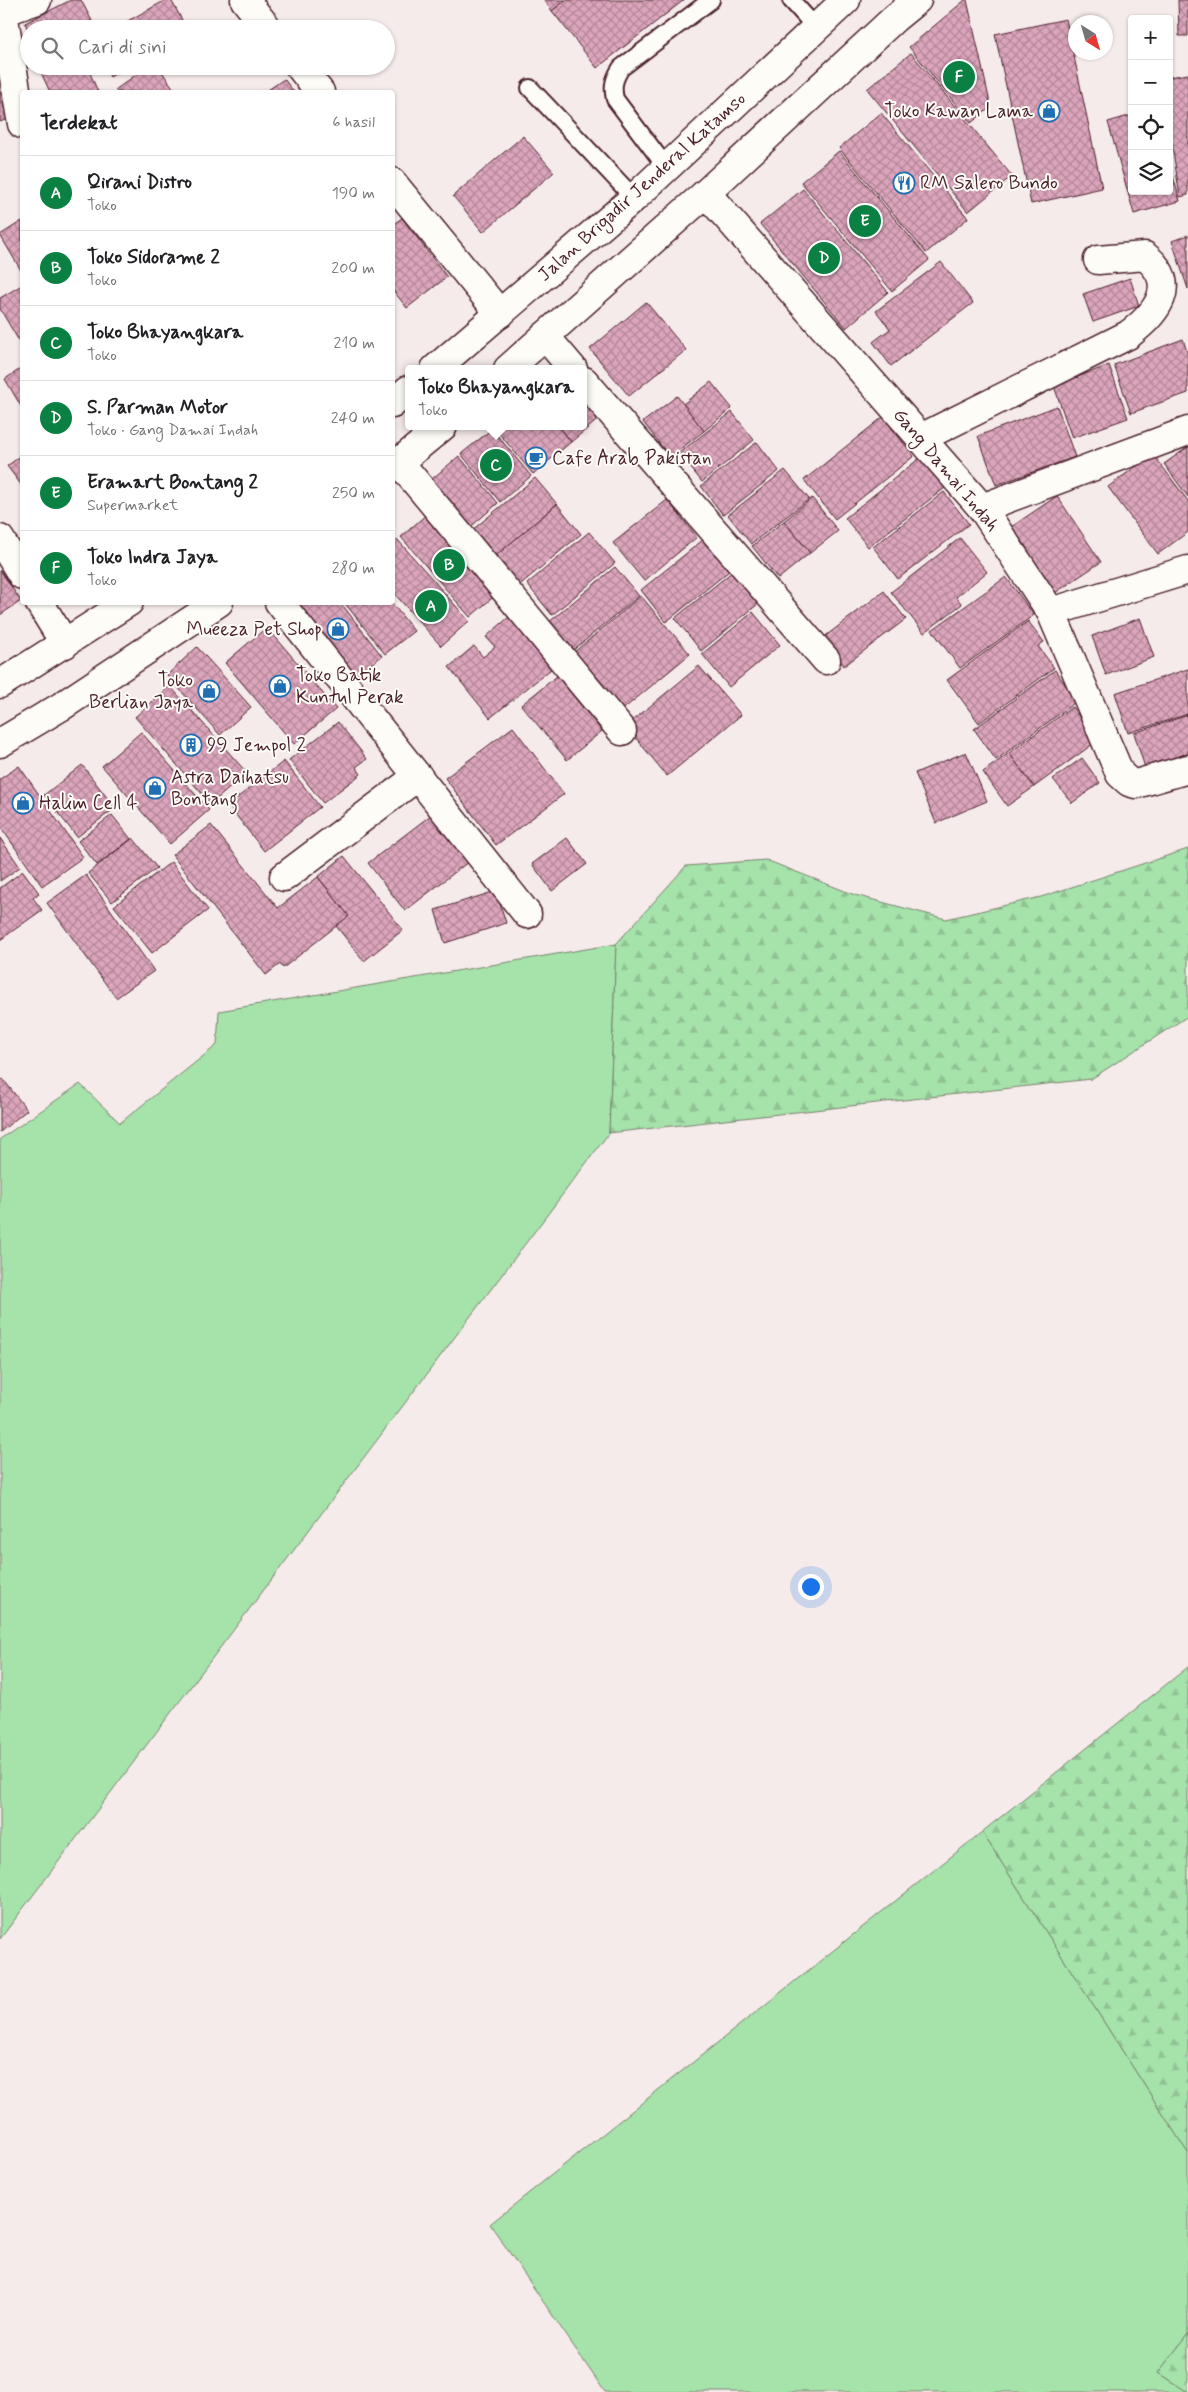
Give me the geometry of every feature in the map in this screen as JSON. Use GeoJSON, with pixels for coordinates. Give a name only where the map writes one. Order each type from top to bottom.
{"type":"FeatureCollection","features":[{"type":"Feature","properties":{"kind":"street"},"geometry":{"type":"LineString","coordinates":[[20,112],[2,9],[37,0]]}},
{"type":"Feature","properties":{"kind":"street"},"geometry":{"type":"LineString","coordinates":[[245,0],[261,20]]}},
{"type":"Feature","properties":{"kind":"street","name":"Jalan Brigadir Jenderal Katamso"},"geometry":{"type":"LineString","coordinates":[[439,365],[634,198],[846,0]]}},
{"type":"Feature","properties":{"kind":"street"},"geometry":{"type":"LineString","coordinates":[[512,365],[706,193],[895,18],[917,0]]}},
{"type":"Feature","properties":{"kind":"street"},"geometry":{"type":"LineString","coordinates":[[306,75],[318,90]]}},
{"type":"Feature","properties":{"kind":"street"},"geometry":{"type":"LineString","coordinates":[[395,186],[500,314]]}},
{"type":"Feature","properties":{"kind":"street","name":"Gang Damai Indah"},"geometry":{"type":"LineString","coordinates":[[706,193],[982,508],[1050,612],[1120,774],[1129,782],[1136,784],[1188,769]]}},
{"type":"Feature","properties":{"kind":"street"},"geometry":{"type":"LineString","coordinates":[[921,438],[1128,335],[1157,310],[1163,285],[1153,262],[1145,256],[1098,260]]}},
{"type":"Feature","properties":{"kind":"street"},"geometry":{"type":"LineString","coordinates":[[544,336],[569,365]]}},
{"type":"Feature","properties":{"kind":"street"},"geometry":{"type":"LineString","coordinates":[[587,384],[826,660]]}},
{"type":"Feature","properties":{"kind":"street"},"geometry":{"type":"LineString","coordinates":[[395,401],[405,393]]}},
{"type":"Feature","properties":{"kind":"street"},"geometry":{"type":"LineString","coordinates":[[438,430],[396,465],[622,731]]}},
{"type":"Feature","properties":{"kind":"street"},"geometry":{"type":"LineString","coordinates":[[982,508],[1188,430]]}},
{"type":"Feature","properties":{"kind":"street"},"geometry":{"type":"LineString","coordinates":[[0,539],[20,572]]}},
{"type":"Feature","properties":{"kind":"street"},"geometry":{"type":"LineString","coordinates":[[1050,612],[1188,570]]}},
{"type":"Feature","properties":{"kind":"street"},"geometry":{"type":"LineString","coordinates":[[41,605],[65,644]]}},
{"type":"Feature","properties":{"kind":"street"},"geometry":{"type":"LineString","coordinates":[[0,684],[124,605]]}},
{"type":"Feature","properties":{"kind":"street"},"geometry":{"type":"LineString","coordinates":[[0,743],[62,706],[214,605]]}},
{"type":"Feature","properties":{"kind":"street"},"geometry":{"type":"LineString","coordinates":[[281,605],[527,914]]}},
{"type":"Feature","properties":{"kind":"street"},"geometry":{"type":"LineString","coordinates":[[284,877],[418,776]]}},
{"type":"Feature","properties":{"kind":"lane"},"geometry":{"type":"LineString","coordinates":[[666,167],[615,99],[612,90],[614,79],[621,68],[711,0]]}},
{"type":"Feature","properties":{"kind":"lane"},"geometry":{"type":"LineString","coordinates":[[790,0],[816,28]]}},
{"type":"Feature","properties":{"kind":"lane"},"geometry":{"type":"LineString","coordinates":[[530,88],[634,198]]}},
{"type":"Feature","properties":{"kind":"green space"},"geometry":{"type":"Polygon","coordinates":[[[1188,849],[1188,1016],[1091,1079],[609,1133],[616,944],[686,866],[766,860],[855,895],[946,919],[1041,897],[1188,849]]]}},
{"type":"Feature","properties":{"kind":"green space"},"geometry":{"type":"Polygon","coordinates":[[[616,944],[609,1133],[0,1939],[0,1139],[80,1084],[120,1123],[217,1045],[219,1011],[616,944]]]}},
{"type":"Feature","properties":{"kind":"green space"},"geometry":{"type":"Polygon","coordinates":[[[1188,1667],[1188,2153],[982,1832],[1188,1667]]]}},
{"type":"Feature","properties":{"kind":"green space"},"geometry":{"type":"Polygon","coordinates":[[[982,1832],[1188,2153],[1188,2334],[1158,2373],[1188,2392],[605,2392],[490,2224],[982,1832]]]}},
{"type":"Feature","properties":{"kind":"green space"},"geometry":{"type":"Polygon","coordinates":[[[1188,2334],[1188,2392],[1158,2373],[1188,2334]]]}},
{"type":"Feature","properties":{"kind":"building"},"geometry":{"type":"Polygon","coordinates":[[[71,0],[81,0],[91,20],[31,20],[71,0]]]}},
{"type":"Feature","properties":{"kind":"building"},"geometry":{"type":"Polygon","coordinates":[[[166,0],[171,0],[182,20],[129,20],[166,0]]]}},
{"type":"Feature","properties":{"kind":"building"},"geometry":{"type":"Polygon","coordinates":[[[544,0],[566,0],[552,11],[544,0]]]}},
{"type":"Feature","properties":{"kind":"building"},"geometry":{"type":"Polygon","coordinates":[[[566,0],[684,0],[597,68],[552,11],[566,0]]]}},
{"type":"Feature","properties":{"kind":"building"},"geometry":{"type":"Polygon","coordinates":[[[967,0],[991,107],[971,123],[909,47],[967,0]]]}},
{"type":"Feature","properties":{"kind":"building"},"geometry":{"type":"Polygon","coordinates":[[[1178,0],[1188,0],[1188,36],[1179,36],[1178,0]]]}},
{"type":"Feature","properties":{"kind":"building","name":"Toko Kawan Lama"},"geometry":{"type":"Polygon","coordinates":[[[1066,19],[1068,28],[1068,60],[1075,60],[1102,188],[1031,204],[995,34],[1066,19]]]}},
{"type":"Feature","properties":{"kind":"building"},"geometry":{"type":"Polygon","coordinates":[[[911,53],[1012,176],[968,212],[867,89],[911,53]]]}},
{"type":"Feature","properties":{"kind":"building"},"geometry":{"type":"Polygon","coordinates":[[[1188,74],[1188,195],[1180,197],[1173,151],[1173,76],[1188,74]]]}},
{"type":"Feature","properties":{"kind":"building"},"geometry":{"type":"Polygon","coordinates":[[[42,75],[91,75],[97,90],[49,90],[42,75]]]}},
{"type":"Feature","properties":{"kind":"building"},"geometry":{"type":"Polygon","coordinates":[[[136,75],[164,75],[175,90],[115,90],[136,75]]]}},
{"type":"Feature","properties":{"kind":"building"},"geometry":{"type":"Polygon","coordinates":[[[284,79],[292,90],[268,90],[284,79]]]}},
{"type":"Feature","properties":{"kind":"building"},"geometry":{"type":"Polygon","coordinates":[[[0,91],[10,118],[0,122],[0,91]]]}},
{"type":"Feature","properties":{"kind":"building","name":"RM Salero Bundo"},"geometry":{"type":"Polygon","coordinates":[[[881,113],[968,218],[926,253],[839,148],[881,113]]]}},
{"type":"Feature","properties":{"kind":"building"},"geometry":{"type":"Polygon","coordinates":[[[1128,116],[1128,193],[1108,122],[1128,116]]]}},
{"type":"Feature","properties":{"kind":"building"},"geometry":{"type":"Polygon","coordinates":[[[523,136],[554,172],[483,232],[453,196],[523,136]]]}},
{"type":"Feature","properties":{"kind":"building"},"geometry":{"type":"Polygon","coordinates":[[[839,151],[929,260],[892,291],[801,182],[839,151]]]}},
{"type":"Feature","properties":{"kind":"building"},"geometry":{"type":"Polygon","coordinates":[[[1173,176],[1180,201],[1134,214],[1129,195],[1173,195],[1173,176]]]}},
{"type":"Feature","properties":{"kind":"building"},"geometry":{"type":"Polygon","coordinates":[[[803,189],[888,292],[846,328],[760,224],[803,189]]]}},
{"type":"Feature","properties":{"kind":"building"},"geometry":{"type":"Polygon","coordinates":[[[402,218],[447,277],[407,308],[395,293],[395,223],[402,218]]]}},
{"type":"Feature","properties":{"kind":"building"},"geometry":{"type":"Polygon","coordinates":[[[20,222],[20,269],[0,235],[20,222]]]}},
{"type":"Feature","properties":{"kind":"building"},"geometry":{"type":"Polygon","coordinates":[[[1188,235],[1188,289],[1172,241],[1188,235]]]}},
{"type":"Feature","properties":{"kind":"building"},"geometry":{"type":"Polygon","coordinates":[[[941,262],[973,303],[891,366],[873,342],[890,329],[876,311],[941,262]]]}},
{"type":"Feature","properties":{"kind":"building"},"geometry":{"type":"Polygon","coordinates":[[[1130,278],[1139,306],[1093,322],[1083,294],[1130,278]]]}},
{"type":"Feature","properties":{"kind":"building"},"geometry":{"type":"Polygon","coordinates":[[[20,286],[20,343],[0,309],[0,298],[20,286]]]}},
{"type":"Feature","properties":{"kind":"building"},"geometry":{"type":"Polygon","coordinates":[[[646,302],[686,350],[629,396],[590,349],[646,302]]]}},
{"type":"Feature","properties":{"kind":"building"},"geometry":{"type":"Polygon","coordinates":[[[1183,339],[1188,355],[1188,393],[1131,413],[1114,365],[1183,339]]]}},
{"type":"Feature","properties":{"kind":"building"},"geometry":{"type":"Polygon","coordinates":[[[1109,365],[1128,418],[1072,438],[1054,386],[1109,365]]]}},
{"type":"Feature","properties":{"kind":"building"},"geometry":{"type":"Polygon","coordinates":[[[20,369],[20,405],[5,379],[20,369]]]}},
{"type":"Feature","properties":{"kind":"building"},"geometry":{"type":"Polygon","coordinates":[[[711,382],[732,408],[704,431],[683,404],[711,382]]]}},
{"type":"Feature","properties":{"kind":"building"},"geometry":{"type":"Polygon","coordinates":[[[677,396],[704,431],[670,457],[643,422],[677,396]]]}},
{"type":"Feature","properties":{"kind":"building"},"geometry":{"type":"Polygon","coordinates":[[[587,400],[601,417],[587,429],[587,400]]]}},
{"type":"Feature","properties":{"kind":"building"},"geometry":{"type":"Polygon","coordinates":[[[1057,406],[1075,457],[996,485],[978,436],[1057,406]]]}},
{"type":"Feature","properties":{"kind":"building"},"geometry":{"type":"Polygon","coordinates":[[[732,412],[754,440],[702,482],[679,453],[732,412]]]}},
{"type":"Feature","properties":{"kind":"building"},"geometry":{"type":"Polygon","coordinates":[[[883,417],[914,456],[835,519],[804,480],[883,417]]]}},
{"type":"Feature","properties":{"kind":"building"},"geometry":{"type":"Polygon","coordinates":[[[493,430],[531,476],[500,502],[461,454],[493,430]]]}},
{"type":"Feature","properties":{"kind":"building","name":"Cafe Arab Pakistan"},"geometry":{"type":"Polygon","coordinates":[[[496,430],[562,430],[571,442],[533,474],[496,430]]]}},
{"type":"Feature","properties":{"kind":"building"},"geometry":{"type":"Polygon","coordinates":[[[562,430],[585,430],[571,442],[562,430]]]}},
{"type":"Feature","properties":{"kind":"building"},"geometry":{"type":"Polygon","coordinates":[[[757,442],[779,471],[723,515],[701,486],[757,442]]]}},
{"type":"Feature","properties":{"kind":"building"},"geometry":{"type":"Polygon","coordinates":[[[1188,447],[1188,497],[1164,464],[1188,447]]]}},
{"type":"Feature","properties":{"kind":"building"},"geometry":{"type":"Polygon","coordinates":[[[1153,454],[1188,501],[1188,532],[1158,554],[1108,487],[1153,454]]]}},
{"type":"Feature","properties":{"kind":"building"},"geometry":{"type":"Polygon","coordinates":[[[20,456],[20,483],[7,466],[20,456]]]}},
{"type":"Feature","properties":{"kind":"building"},"geometry":{"type":"Polygon","coordinates":[[[459,456],[498,503],[466,531],[426,484],[459,456]]]}},
{"type":"Feature","properties":{"kind":"building"},"geometry":{"type":"Polygon","coordinates":[[[921,457],[945,488],[868,547],[845,518],[921,457]]]}},
{"type":"Feature","properties":{"kind":"building"},"geometry":{"type":"Polygon","coordinates":[[[785,470],[809,499],[751,544],[728,515],[785,470]]]}},
{"type":"Feature","properties":{"kind":"building"},"geometry":{"type":"Polygon","coordinates":[[[535,478],[557,504],[492,559],[470,532],[535,478]]]}},
{"type":"Feature","properties":{"kind":"building"},"geometry":{"type":"Polygon","coordinates":[[[944,492],[969,524],[898,579],[873,547],[944,492]]]}},
{"type":"Feature","properties":{"kind":"building"},"geometry":{"type":"Polygon","coordinates":[[[1057,496],[1101,562],[1055,593],[1011,527],[1057,496]]]}},
{"type":"Feature","properties":{"kind":"building"},"geometry":{"type":"Polygon","coordinates":[[[812,498],[838,531],[810,553],[784,521],[812,498]]]}},
{"type":"Feature","properties":{"kind":"building"},"geometry":{"type":"Polygon","coordinates":[[[667,500],[697,537],[644,581],[613,543],[667,500]]]}},
{"type":"Feature","properties":{"kind":"building"},"geometry":{"type":"Polygon","coordinates":[[[557,504],[581,534],[516,588],[492,559],[557,504]]]}},
{"type":"Feature","properties":{"kind":"building"},"geometry":{"type":"Polygon","coordinates":[[[428,513],[498,593],[470,617],[401,537],[428,513]]]}},
{"type":"Feature","properties":{"kind":"building"},"geometry":{"type":"Polygon","coordinates":[[[784,521],[810,553],[778,579],[752,546],[784,521]]]}},
{"type":"Feature","properties":{"kind":"building"},"geometry":{"type":"Polygon","coordinates":[[[589,532],[615,563],[552,615],[527,584],[589,532]]]}},
{"type":"Feature","properties":{"kind":"building"},"geometry":{"type":"Polygon","coordinates":[[[960,538],[987,572],[956,597],[962,604],[924,633],[891,592],[960,538]]]}},
{"type":"Feature","properties":{"kind":"building"},"geometry":{"type":"Polygon","coordinates":[[[397,539],[469,621],[441,646],[395,594],[395,541],[397,539]]]}},
{"type":"Feature","properties":{"kind":"building"},"geometry":{"type":"Polygon","coordinates":[[[704,539],[729,571],[666,622],[641,590],[704,539]]]}},
{"type":"Feature","properties":{"kind":"building"},"geometry":{"type":"Polygon","coordinates":[[[615,567],[639,596],[572,651],[548,623],[615,567]]]}},
{"type":"Feature","properties":{"kind":"building"},"geometry":{"type":"Polygon","coordinates":[[[0,570],[20,602],[0,615],[0,570]]]}},
{"type":"Feature","properties":{"kind":"building"},"geometry":{"type":"Polygon","coordinates":[[[732,572],[758,604],[701,651],[675,618],[732,572]]]}},
{"type":"Feature","properties":{"kind":"building"},"geometry":{"type":"Polygon","coordinates":[[[1006,577],[1034,615],[960,668],[932,630],[1006,577]]]}},
{"type":"Feature","properties":{"kind":"building"},"geometry":{"type":"Polygon","coordinates":[[[884,591],[906,619],[844,666],[823,638],[884,591]]]}},
{"type":"Feature","properties":{"kind":"building"},"geometry":{"type":"Polygon","coordinates":[[[641,596],[690,654],[621,711],[573,653],[641,596]]]}},
{"type":"Feature","properties":{"kind":"building","name":"Mueeza Pet Shop"},"geometry":{"type":"Polygon","coordinates":[[[295,605],[342,605],[382,656],[353,678],[295,605]]]}},
{"type":"Feature","properties":{"kind":"building"},"geometry":{"type":"Polygon","coordinates":[[[346,605],[393,605],[414,631],[385,654],[346,605]]]}},
{"type":"Feature","properties":{"kind":"building"},"geometry":{"type":"Polygon","coordinates":[[[753,612],[780,645],[729,687],[702,654],[753,612]]]}},
{"type":"Feature","properties":{"kind":"building"},"geometry":{"type":"Polygon","coordinates":[[[509,617],[551,669],[490,718],[449,667],[474,646],[483,657],[495,647],[486,637],[509,617]]]}},
{"type":"Feature","properties":{"kind":"building"},"geometry":{"type":"Polygon","coordinates":[[[1140,618],[1154,657],[1106,675],[1092,636],[1140,618]]]}},
{"type":"Feature","properties":{"kind":"building"},"geometry":{"type":"Polygon","coordinates":[[[1028,621],[1044,642],[1038,646],[1054,668],[979,723],[947,680],[1028,621]]]}},
{"type":"Feature","properties":{"kind":"building","name":"Toko Batik Kuntul Perak"},"geometry":{"type":"Polygon","coordinates":[[[267,627],[336,709],[294,744],[225,663],[267,627]]]}},
{"type":"Feature","properties":{"kind":"building","name":"Toko Berlian Jaya"},"geometry":{"type":"Polygon","coordinates":[[[197,647],[251,707],[220,735],[167,675],[197,647]]]}},
{"type":"Feature","properties":{"kind":"building"},"geometry":{"type":"Polygon","coordinates":[[[699,666],[741,715],[667,776],[626,726],[699,666]]]}},
{"type":"Feature","properties":{"kind":"building"},"geometry":{"type":"Polygon","coordinates":[[[1188,669],[1188,714],[1128,733],[1115,693],[1188,669]]]}},
{"type":"Feature","properties":{"kind":"building"},"geometry":{"type":"Polygon","coordinates":[[[1055,670],[1077,701],[996,760],[974,729],[1055,670]]]}},
{"type":"Feature","properties":{"kind":"building"},"geometry":{"type":"Polygon","coordinates":[[[557,676],[602,731],[567,760],[521,705],[557,676]]]}},
{"type":"Feature","properties":{"kind":"building","name":"99 Jempol 2"},"geometry":{"type":"Polygon","coordinates":[[[170,686],[247,773],[211,804],[135,717],[170,686]]]}},
{"type":"Feature","properties":{"kind":"building"},"geometry":{"type":"Polygon","coordinates":[[[1072,707],[1097,741],[1034,787],[1009,753],[1072,707]]]}},
{"type":"Feature","properties":{"kind":"building"},"geometry":{"type":"Polygon","coordinates":[[[1188,715],[1188,764],[1148,777],[1134,733],[1188,715]]]}},
{"type":"Feature","properties":{"kind":"building"},"geometry":{"type":"Polygon","coordinates":[[[338,722],[367,759],[356,767],[361,774],[323,803],[289,760],[338,722]]]}},
{"type":"Feature","properties":{"kind":"building"},"geometry":{"type":"Polygon","coordinates":[[[513,727],[564,794],[496,845],[445,778],[513,727]]]}},
{"type":"Feature","properties":{"kind":"building","name":"Astra Daihatsu Bontang"},"geometry":{"type":"Polygon","coordinates":[[[141,732],[209,810],[170,844],[102,766],[141,732]]]}},
{"type":"Feature","properties":{"kind":"building"},"geometry":{"type":"Polygon","coordinates":[[[966,752],[987,801],[936,823],[915,773],[966,752]]]}},
{"type":"Feature","properties":{"kind":"building"},"geometry":{"type":"Polygon","coordinates":[[[1009,753],[1034,787],[1007,806],[983,772],[1009,753]]]}},
{"type":"Feature","properties":{"kind":"building"},"geometry":{"type":"Polygon","coordinates":[[[1082,758],[1100,783],[1072,803],[1053,779],[1082,758]]]}},
{"type":"Feature","properties":{"kind":"building"},"geometry":{"type":"Polygon","coordinates":[[[284,761],[320,807],[264,851],[228,805],[284,761]]]}},
{"type":"Feature","properties":{"kind":"building"},"geometry":{"type":"Polygon","coordinates":[[[82,765],[115,808],[77,837],[44,795],[82,765]]]}},
{"type":"Feature","properties":{"kind":"building","name":"Halim Cell 4"},"geometry":{"type":"Polygon","coordinates":[[[19,766],[83,857],[42,886],[0,826],[0,779],[19,766]]]}},
{"type":"Feature","properties":{"kind":"building"},"geometry":{"type":"Polygon","coordinates":[[[112,815],[131,839],[97,865],[78,841],[112,815]]]}},
{"type":"Feature","properties":{"kind":"building"},"geometry":{"type":"Polygon","coordinates":[[[431,815],[468,862],[405,911],[368,863],[431,815]]]}},
{"type":"Feature","properties":{"kind":"building"},"geometry":{"type":"Polygon","coordinates":[[[211,825],[278,908],[318,877],[349,916],[283,968],[280,964],[266,975],[172,855],[211,825]]]}},
{"type":"Feature","properties":{"kind":"building"},"geometry":{"type":"Polygon","coordinates":[[[0,838],[20,867],[0,881],[0,838]]]}},
{"type":"Feature","properties":{"kind":"building"},"geometry":{"type":"Polygon","coordinates":[[[133,838],[157,868],[112,902],[88,873],[133,838]]]}},
{"type":"Feature","properties":{"kind":"building"},"geometry":{"type":"Polygon","coordinates":[[[567,838],[587,864],[552,891],[532,864],[567,838]]]}},
{"type":"Feature","properties":{"kind":"building"},"geometry":{"type":"Polygon","coordinates":[[[344,856],[403,930],[364,961],[336,926],[349,916],[318,877],[344,856]]]}},
{"type":"Feature","properties":{"kind":"building"},"geometry":{"type":"Polygon","coordinates":[[[171,862],[208,910],[152,953],[114,906],[171,862]]]}},
{"type":"Feature","properties":{"kind":"building"},"geometry":{"type":"Polygon","coordinates":[[[23,871],[39,893],[33,898],[42,910],[0,940],[0,888],[23,871]]]}},
{"type":"Feature","properties":{"kind":"building"},"geometry":{"type":"Polygon","coordinates":[[[86,875],[154,971],[116,998],[47,903],[86,875]]]}},
{"type":"Feature","properties":{"kind":"building"},"geometry":{"type":"Polygon","coordinates":[[[496,891],[506,923],[445,943],[435,910],[496,891]]]}},
{"type":"Feature","properties":{"kind":"building"},"geometry":{"type":"Polygon","coordinates":[[[3,1079],[27,1110],[0,1132],[0,1081],[3,1079]]]}},
{"type":"Feature","properties":{"kind":"place","name":"Toko Indra Jaya"},"geometry":{"type":"Point","coordinates":[959,77]}},
{"type":"Feature","properties":{"kind":"place","name":"Toko Kawan Lama"},"geometry":{"type":"Point","coordinates":[1049,111]}},
{"type":"Feature","properties":{"kind":"place","name":"RM Salero Bundo"},"geometry":{"type":"Point","coordinates":[904,183]}},
{"type":"Feature","properties":{"kind":"place","name":"Eramart Bontang 2"},"geometry":{"type":"Point","coordinates":[865,221]}},
{"type":"Feature","properties":{"kind":"place","name":"S. Parman Motor"},"geometry":{"type":"Point","coordinates":[824,258]}},
{"type":"Feature","properties":{"kind":"place","name":"Cafe Arab Pakistan"},"geometry":{"type":"Point","coordinates":[536,458]}},
{"type":"Feature","properties":{"kind":"place","name":"Toko Bhayangkara"},"geometry":{"type":"Point","coordinates":[496,465]}},
{"type":"Feature","properties":{"kind":"place","name":"Toko Sidorame 2"},"geometry":{"type":"Point","coordinates":[449,565]}},
{"type":"Feature","properties":{"kind":"place","name":"Qirani Distro"},"geometry":{"type":"Point","coordinates":[431,606]}},
{"type":"Feature","properties":{"kind":"place","name":"Mueeza Pet Shop"},"geometry":{"type":"Point","coordinates":[338,629]}},
{"type":"Feature","properties":{"kind":"place","name":"Toko Batik Kuntul Perak"},"geometry":{"type":"Point","coordinates":[280,686]}},
{"type":"Feature","properties":{"kind":"place","name":"Toko Berlian Jaya"},"geometry":{"type":"Point","coordinates":[209,691]}},
{"type":"Feature","properties":{"kind":"place","name":"99 Jempol 2"},"geometry":{"type":"Point","coordinates":[191,745]}},
{"type":"Feature","properties":{"kind":"place","name":"Astra Daihatsu Bontang"},"geometry":{"type":"Point","coordinates":[155,788]}},
{"type":"Feature","properties":{"kind":"place","name":"Halim Cell 4"},"geometry":{"type":"Point","coordinates":[23,803]}}]}
